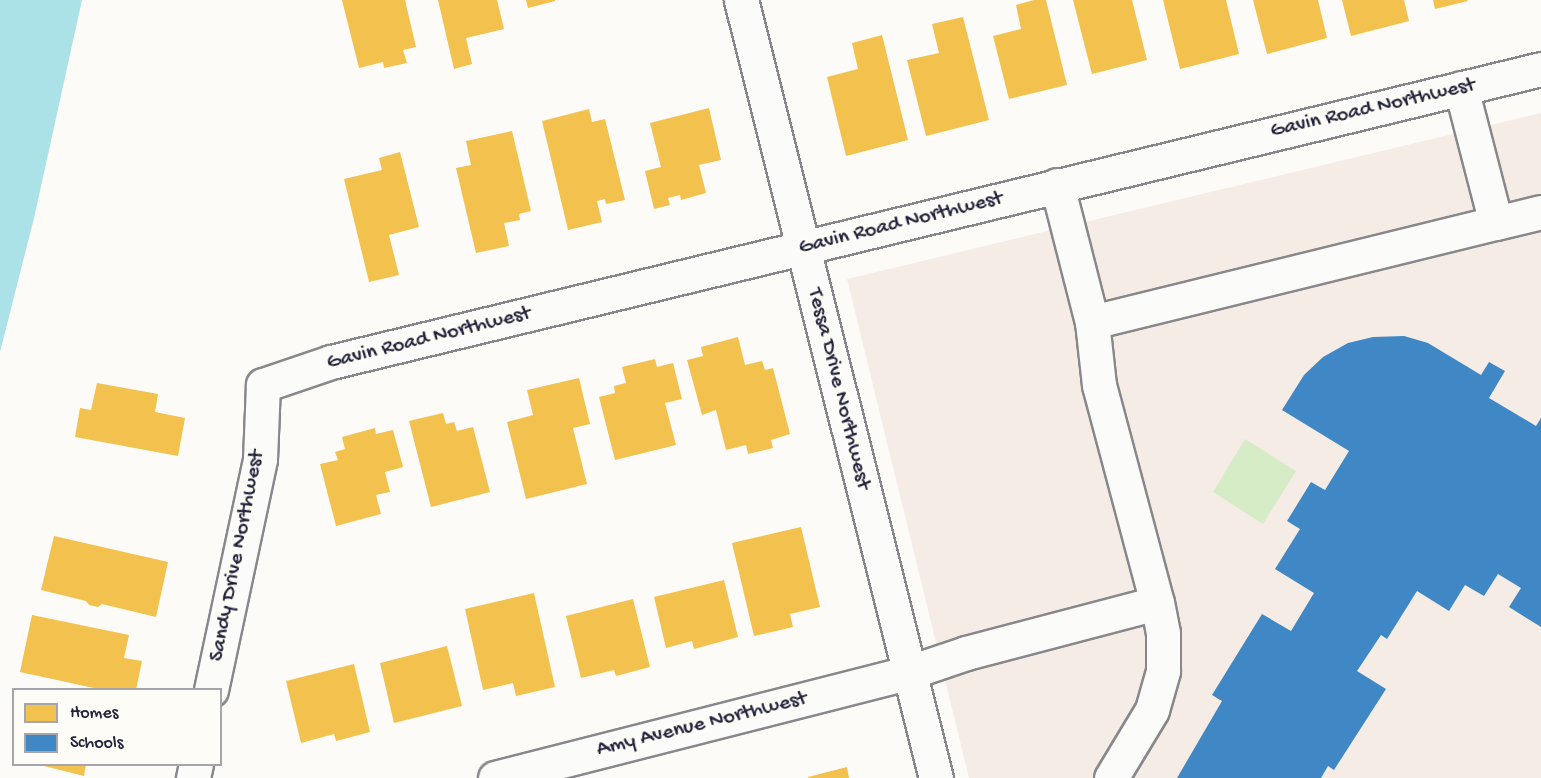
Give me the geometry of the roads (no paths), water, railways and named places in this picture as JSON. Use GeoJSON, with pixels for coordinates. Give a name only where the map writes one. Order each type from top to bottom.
{"type":"FeatureCollection","features":[{"type":"Feature","properties":{"kind":"street","name":"Tessa Drive Northwest"},"geometry":{"type":"LineString","coordinates":[[741,0],[936,778]]}},
{"type":"Feature","properties":{"kind":"street","name":"Gavin Road Northwest"},"geometry":{"type":"LineString","coordinates":[[263,385],[331,362],[1541,69]]}},
{"type":"Feature","properties":{"kind":"street"},"geometry":{"type":"LineString","coordinates":[[1461,88],[1496,223]]}},
{"type":"Feature","properties":{"kind":"street"},"geometry":{"type":"LineString","coordinates":[[1057,185],[1092,322],[1099,385],[1163,633],[1163,671],[1152,710],[1112,778]]}},
{"type":"Feature","properties":{"kind":"street"},"geometry":{"type":"LineString","coordinates":[[1092,322],[1541,212]]}},
{"type":"Feature","properties":{"kind":"street","name":"Sandy Drive Northwest"},"geometry":{"type":"LineString","coordinates":[[211,688],[260,459],[263,385]]}},
{"type":"Feature","properties":{"kind":"street","name":"Amy Avenue Northwest"},"geometry":{"type":"LineString","coordinates":[[495,778],[910,672],[966,653],[1157,603]]}},
{"type":"Feature","properties":{"kind":"water"},"geometry":{"type":"Polygon","coordinates":[[[0,0],[82,0],[34,218],[0,352],[0,0]]]}}]}
